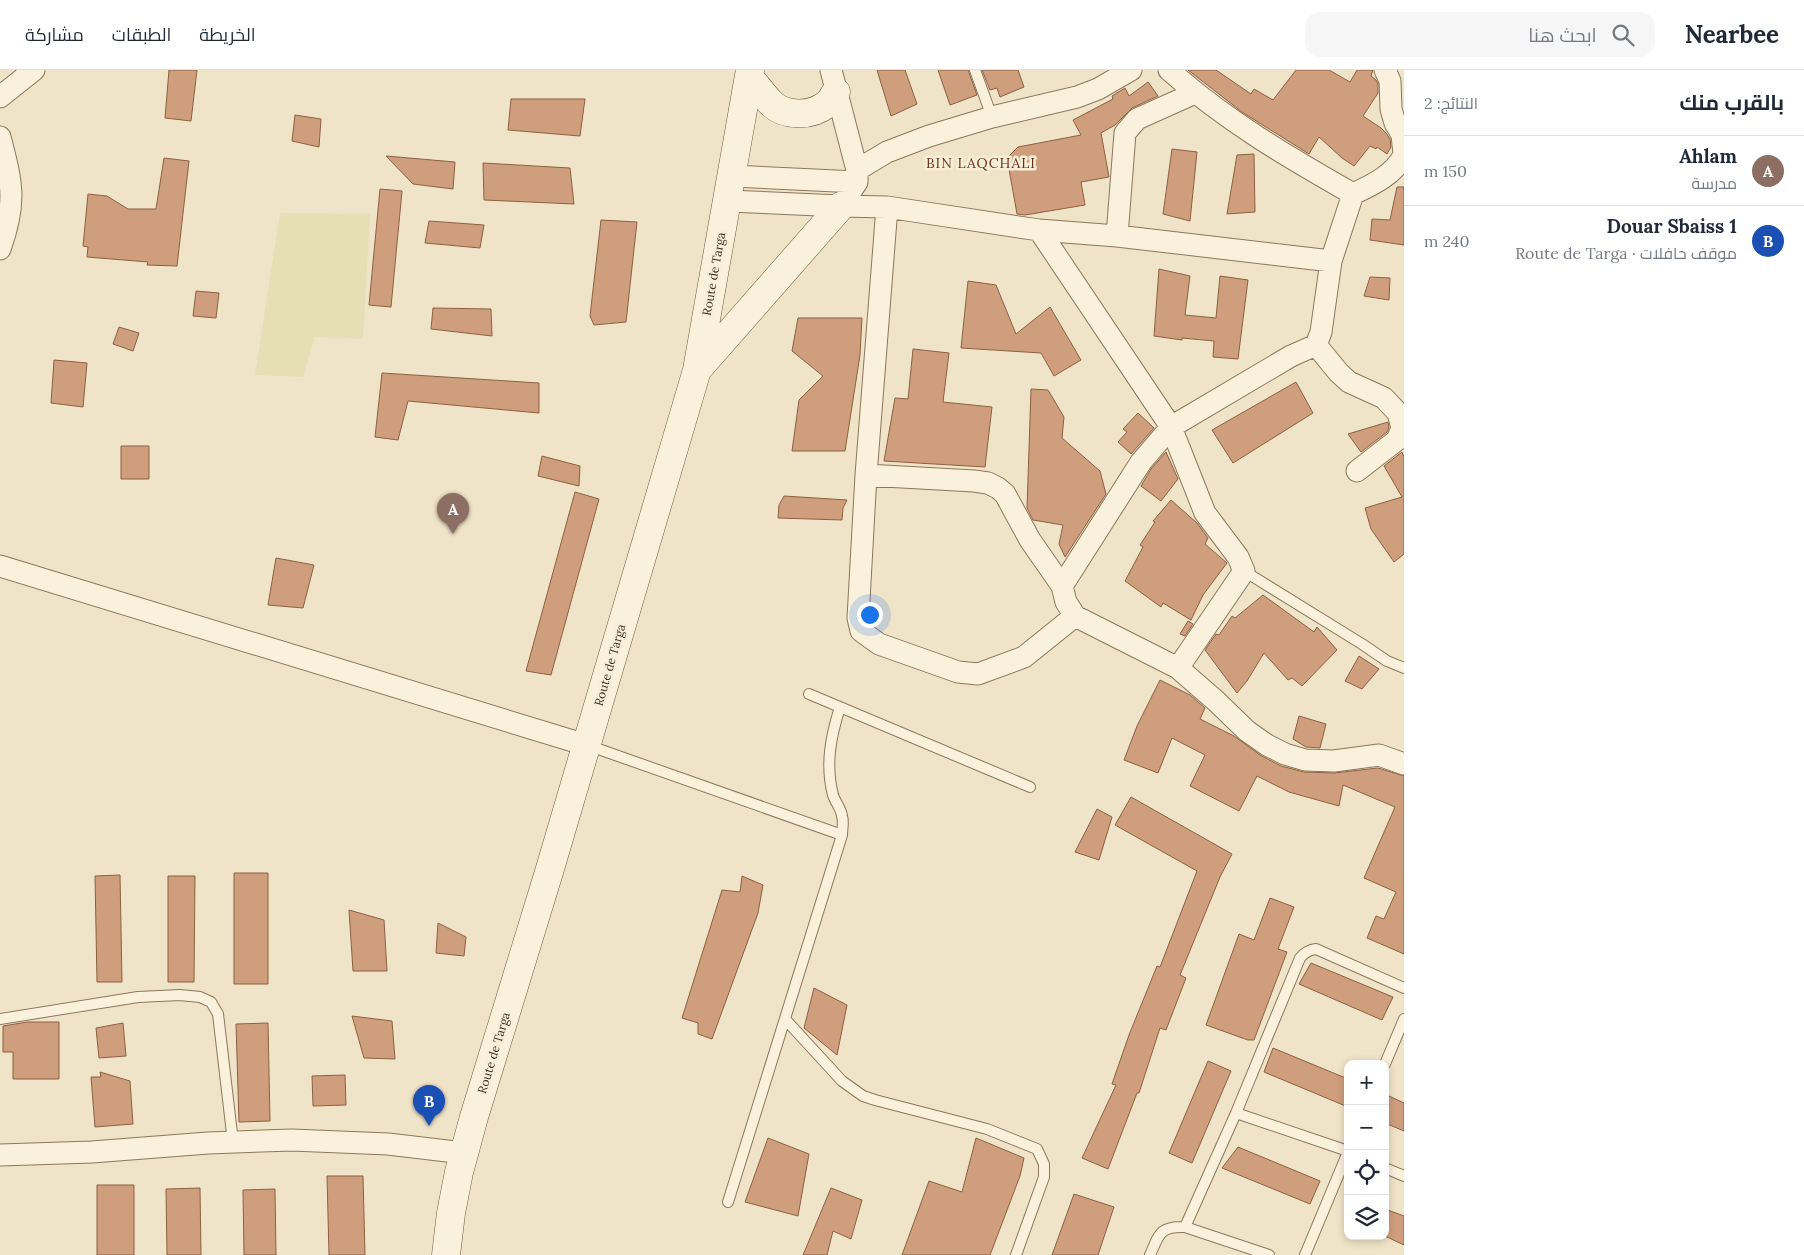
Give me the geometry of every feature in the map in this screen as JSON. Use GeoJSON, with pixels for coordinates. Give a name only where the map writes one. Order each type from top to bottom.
{"type":"FeatureCollection","features":[{"type":"Feature","properties":{"kind":"main road"},"geometry":{"type":"LineString","coordinates":[[750,73],[770,102],[787,112],[808,113],[828,104],[834,81]]}},
{"type":"Feature","properties":{"kind":"main road","name":"Route de Targa"},"geometry":{"type":"LineString","coordinates":[[446,1255],[451,1213],[464,1154],[697,370],[750,73]]}},
{"type":"Feature","properties":{"kind":"main road"},"geometry":{"type":"LineString","coordinates":[[697,370],[841,206]]}},
{"type":"Feature","properties":{"kind":"street"},"geometry":{"type":"LineString","coordinates":[[0,97],[34,70]]}},
{"type":"Feature","properties":{"kind":"street"},"geometry":{"type":"LineString","coordinates":[[841,206],[857,176],[887,152],[929,136],[992,117],[1077,96],[1108,76],[1131,70]]}},
{"type":"Feature","properties":{"kind":"street"},"geometry":{"type":"LineString","coordinates":[[1170,70],[1195,93],[1258,139],[1353,194]]}},
{"type":"Feature","properties":{"kind":"street"},"geometry":{"type":"LineString","coordinates":[[1062,586],[1141,462],[1171,427],[1291,356],[1316,346],[1321,332],[1331,261],[1353,194],[1383,180],[1403,157],[1402,135],[1395,123],[1391,109],[1390,81],[1385,70]]}},
{"type":"Feature","properties":{"kind":"street"},"geometry":{"type":"LineString","coordinates":[[834,81],[857,176]]}},
{"type":"Feature","properties":{"kind":"street"},"geometry":{"type":"LineString","coordinates":[[1116,236],[1125,133],[1137,120],[1195,93]]}},
{"type":"Feature","properties":{"kind":"street"},"geometry":{"type":"LineString","coordinates":[[0,137],[10,176],[12,202],[8,224],[0,249]]}},
{"type":"Feature","properties":{"kind":"street"},"geometry":{"type":"LineString","coordinates":[[730,189],[857,176]]}},
{"type":"Feature","properties":{"kind":"street"},"geometry":{"type":"LineString","coordinates":[[730,189],[841,206],[887,207],[1039,230],[1116,236],[1331,261]]}},
{"type":"Feature","properties":{"kind":"street"},"geometry":{"type":"LineString","coordinates":[[887,207],[866,475],[858,618],[861,631],[868,638],[879,644],[958,672],[978,674],[1024,658],[1075,616]]}},
{"type":"Feature","properties":{"kind":"street"},"geometry":{"type":"LineString","coordinates":[[1039,230],[1171,427],[1206,513],[1238,557],[1244,571],[1178,668]]}},
{"type":"Feature","properties":{"kind":"street"},"geometry":{"type":"LineString","coordinates":[[1316,346],[1349,382],[1384,398],[1398,413],[1403,428],[1396,440],[1357,471]]}},
{"type":"Feature","properties":{"kind":"street"},"geometry":{"type":"LineString","coordinates":[[866,475],[974,481],[988,483],[998,488],[1005,494],[1030,540],[1062,586],[1066,602],[1075,616],[1178,668],[1247,731],[1267,745],[1285,754],[1305,760],[1334,761],[1379,755],[1404,764]]}},
{"type":"Feature","properties":{"kind":"street"},"geometry":{"type":"LineString","coordinates":[[0,566],[586,745]]}},
{"type":"Feature","properties":{"kind":"street"},"geometry":{"type":"LineString","coordinates":[[0,1156],[292,1140],[378,1144],[464,1154]]}},
{"type":"Feature","properties":{"kind":"lane"},"geometry":{"type":"LineString","coordinates":[[975,70],[992,117]]}},
{"type":"Feature","properties":{"kind":"lane"},"geometry":{"type":"LineString","coordinates":[[1244,571],[1388,661],[1404,668]]}},
{"type":"Feature","properties":{"kind":"lane"},"geometry":{"type":"LineString","coordinates":[[809,694],[1030,787]]}},
{"type":"Feature","properties":{"kind":"lane"},"geometry":{"type":"LineString","coordinates":[[728,1202],[842,835],[842,816],[834,797],[828,765],[834,727],[840,707]]}},
{"type":"Feature","properties":{"kind":"lane"},"geometry":{"type":"LineString","coordinates":[[586,745],[842,835]]}},
{"type":"Feature","properties":{"kind":"lane"},"geometry":{"type":"LineString","coordinates":[[1184,1227],[1236,1113],[1303,954],[1308,950],[1316,949],[1404,988]]}},
{"type":"Feature","properties":{"kind":"lane"},"geometry":{"type":"LineString","coordinates":[[0,1019],[138,997],[180,995],[200,997],[211,1002],[218,1014],[222,1037],[233,1142]]}},
{"type":"Feature","properties":{"kind":"lane"},"geometry":{"type":"LineString","coordinates":[[1387,1060],[1404,1019]]}},
{"type":"Feature","properties":{"kind":"lane"},"geometry":{"type":"LineString","coordinates":[[785,1020],[842,1081],[863,1096],[987,1129],[1037,1149],[1044,1164],[1044,1177],[1016,1255]]}},
{"type":"Feature","properties":{"kind":"lane"},"geometry":{"type":"LineString","coordinates":[[1236,1113],[1344,1151]]}},
{"type":"Feature","properties":{"kind":"lane"},"geometry":{"type":"LineString","coordinates":[[1305,1255],[1344,1162]]}},
{"type":"Feature","properties":{"kind":"lane"},"geometry":{"type":"LineString","coordinates":[[1389,1170],[1404,1176]]}},
{"type":"Feature","properties":{"kind":"lane"},"geometry":{"type":"LineString","coordinates":[[1150,1255],[1160,1233],[1172,1226],[1184,1227],[1269,1255]]}},
{"type":"Feature","properties":{"kind":"shaded area"},"geometry":{"type":"Polygon","coordinates":[[[280,213],[370,214],[363,339],[315,337],[303,377],[255,375],[280,213]]]}},
{"type":"Feature","properties":{"kind":"building"},"geometry":{"type":"Polygon","coordinates":[[[169,70],[197,70],[191,121],[165,118],[169,70]]]}},
{"type":"Feature","properties":{"kind":"building"},"geometry":{"type":"Polygon","coordinates":[[[877,70],[905,70],[917,104],[891,116],[877,70]]]}},
{"type":"Feature","properties":{"kind":"building"},"geometry":{"type":"Polygon","coordinates":[[[938,70],[968,70],[977,95],[950,105],[938,70]]]}},
{"type":"Feature","properties":{"kind":"building"},"geometry":{"type":"Polygon","coordinates":[[[982,70],[1018,70],[1024,87],[1000,97],[997,88],[990,90],[982,70]]]}},
{"type":"Feature","properties":{"kind":"building"},"geometry":{"type":"Polygon","coordinates":[[[1188,70],[1216,70],[1251,94],[1254,89],[1273,100],[1296,70],[1329,70],[1350,82],[1357,70],[1373,70],[1371,76],[1378,84],[1378,93],[1363,116],[1386,133],[1390,139],[1391,147],[1387,154],[1377,147],[1376,149],[1370,146],[1354,166],[1319,137],[1309,154],[1242,112],[1188,70]]]}},
{"type":"Feature","properties":{"kind":"building"},"geometry":{"type":"Polygon","coordinates":[[[1148,82],[1158,96],[1132,108],[1115,125],[1101,133],[1109,177],[1081,182],[1085,205],[1025,215],[1017,214],[1007,158],[1018,147],[1081,135],[1073,120],[1113,99],[1112,96],[1125,88],[1129,96],[1148,82]]]}},
{"type":"Feature","properties":{"kind":"building"},"geometry":{"type":"Polygon","coordinates":[[[511,99],[585,99],[580,136],[508,130],[511,99]]]}},
{"type":"Feature","properties":{"kind":"building"},"geometry":{"type":"Polygon","coordinates":[[[295,115],[321,119],[319,147],[292,141],[295,115]]]}},
{"type":"Feature","properties":{"kind":"building"},"geometry":{"type":"Polygon","coordinates":[[[1172,149],[1197,152],[1190,221],[1163,214],[1172,149]]]}},
{"type":"Feature","properties":{"kind":"building"},"geometry":{"type":"Polygon","coordinates":[[[1254,154],[1255,212],[1227,214],[1237,155],[1254,154]]]}},
{"type":"Feature","properties":{"kind":"building"},"geometry":{"type":"Polygon","coordinates":[[[386,156],[455,162],[453,189],[413,184],[386,156]]]}},
{"type":"Feature","properties":{"kind":"building"},"geometry":{"type":"Polygon","coordinates":[[[164,158],[189,161],[177,266],[147,265],[148,262],[87,257],[88,247],[83,246],[88,194],[107,196],[128,209],[156,209],[164,158]]]}},
{"type":"Feature","properties":{"kind":"building"},"geometry":{"type":"Polygon","coordinates":[[[483,163],[570,168],[574,204],[484,200],[483,163]]]}},
{"type":"Feature","properties":{"kind":"building"},"geometry":{"type":"Polygon","coordinates":[[[1397,187],[1404,187],[1404,245],[1370,240],[1372,219],[1390,220],[1397,187]]]}},
{"type":"Feature","properties":{"kind":"building"},"geometry":{"type":"Polygon","coordinates":[[[380,189],[402,191],[391,307],[369,305],[380,189]]]}},
{"type":"Feature","properties":{"kind":"building"},"geometry":{"type":"Polygon","coordinates":[[[601,220],[637,222],[626,322],[594,325],[590,316],[601,220]]]}},
{"type":"Feature","properties":{"kind":"building"},"geometry":{"type":"Polygon","coordinates":[[[429,221],[484,225],[480,248],[425,243],[429,221]]]}},
{"type":"Feature","properties":{"kind":"building"},"geometry":{"type":"Polygon","coordinates":[[[1159,269],[1190,276],[1185,315],[1216,318],[1220,276],[1248,280],[1238,359],[1213,357],[1214,341],[1182,338],[1182,340],[1154,336],[1159,269]]]}},
{"type":"Feature","properties":{"kind":"building"},"geometry":{"type":"Polygon","coordinates":[[[1370,277],[1390,278],[1389,300],[1364,296],[1370,277]]]}},
{"type":"Feature","properties":{"kind":"building"},"geometry":{"type":"Polygon","coordinates":[[[968,281],[996,285],[1016,334],[1050,307],[1081,360],[1054,376],[1041,353],[961,348],[968,281]]]}},
{"type":"Feature","properties":{"kind":"building"},"geometry":{"type":"Polygon","coordinates":[[[196,291],[219,293],[216,318],[193,316],[196,291]]]}},
{"type":"Feature","properties":{"kind":"building"},"geometry":{"type":"Polygon","coordinates":[[[433,308],[491,309],[492,336],[431,329],[433,308]]]}},
{"type":"Feature","properties":{"kind":"building"},"geometry":{"type":"Polygon","coordinates":[[[798,318],[862,318],[860,355],[845,451],[792,451],[799,400],[823,376],[792,351],[798,318]]]}},
{"type":"Feature","properties":{"kind":"building"},"geometry":{"type":"Polygon","coordinates":[[[119,327],[139,333],[133,351],[113,344],[119,327]]]}},
{"type":"Feature","properties":{"kind":"building"},"geometry":{"type":"Polygon","coordinates":[[[913,349],[949,353],[943,402],[992,407],[985,467],[884,461],[895,398],[908,399],[913,349]]]}},
{"type":"Feature","properties":{"kind":"building"},"geometry":{"type":"Polygon","coordinates":[[[54,360],[87,363],[83,407],[51,403],[54,360]]]}},
{"type":"Feature","properties":{"kind":"building"},"geometry":{"type":"Polygon","coordinates":[[[382,373],[539,383],[539,413],[408,401],[398,440],[375,437],[382,373]]]}},
{"type":"Feature","properties":{"kind":"building"},"geometry":{"type":"Polygon","coordinates":[[[1296,382],[1313,413],[1233,463],[1212,430],[1296,382]]]}},
{"type":"Feature","properties":{"kind":"building"},"geometry":{"type":"Polygon","coordinates":[[[1031,389],[1048,390],[1064,417],[1062,438],[1100,471],[1106,494],[1065,557],[1059,544],[1063,525],[1033,520],[1027,508],[1031,389]]]}},
{"type":"Feature","properties":{"kind":"building"},"geometry":{"type":"Polygon","coordinates":[[[1138,413],[1154,428],[1131,454],[1118,442],[1127,432],[1123,429],[1138,413]]]}},
{"type":"Feature","properties":{"kind":"building"},"geometry":{"type":"Polygon","coordinates":[[[1388,422],[1387,432],[1361,452],[1348,434],[1388,422]]]}},
{"type":"Feature","properties":{"kind":"building"},"geometry":{"type":"Polygon","coordinates":[[[121,446],[149,446],[149,479],[121,479],[121,446]]]}},
{"type":"Feature","properties":{"kind":"building"},"geometry":{"type":"Polygon","coordinates":[[[1166,452],[1178,479],[1161,501],[1141,486],[1151,469],[1166,452]]]}},
{"type":"Feature","properties":{"kind":"building"},"geometry":{"type":"Polygon","coordinates":[[[1402,452],[1404,457],[1404,554],[1394,562],[1371,529],[1365,508],[1402,497],[1384,466],[1402,452]]]}},
{"type":"Feature","properties":{"kind":"building"},"geometry":{"type":"Polygon","coordinates":[[[542,456],[580,466],[579,486],[538,476],[542,456]]]}},
{"type":"Feature","properties":{"kind":"building"},"geometry":{"type":"Polygon","coordinates":[[[575,492],[599,499],[551,675],[526,671],[575,492]]]}},
{"type":"Feature","properties":{"kind":"building"},"geometry":{"type":"Polygon","coordinates":[[[784,496],[847,500],[843,508],[842,520],[778,518],[779,505],[784,496]]]}},
{"type":"Feature","properties":{"kind":"building"},"geometry":{"type":"Polygon","coordinates":[[[1171,500],[1197,523],[1208,538],[1205,544],[1227,563],[1203,595],[1191,620],[1163,603],[1161,607],[1125,581],[1143,547],[1140,545],[1155,522],[1153,521],[1171,500]]]}},
{"type":"Feature","properties":{"kind":"building"},"geometry":{"type":"Polygon","coordinates":[[[276,558],[314,565],[303,608],[268,605],[276,558]]]}},
{"type":"Feature","properties":{"kind":"building"},"geometry":{"type":"Polygon","coordinates":[[[1263,595],[1314,632],[1317,627],[1337,650],[1302,686],[1292,678],[1288,680],[1264,653],[1247,681],[1237,693],[1205,650],[1216,634],[1219,635],[1232,616],[1235,618],[1263,595]]]}},
{"type":"Feature","properties":{"kind":"building"},"geometry":{"type":"Polygon","coordinates":[[[1188,621],[1193,624],[1185,636],[1180,634],[1188,621]]]}},
{"type":"Feature","properties":{"kind":"building"},"geometry":{"type":"Polygon","coordinates":[[[1359,656],[1379,669],[1362,689],[1345,681],[1359,656]]]}},
{"type":"Feature","properties":{"kind":"building"},"geometry":{"type":"Polygon","coordinates":[[[1160,680],[1190,695],[1205,708],[1200,719],[1234,736],[1260,755],[1281,766],[1304,772],[1334,773],[1378,768],[1404,776],[1404,954],[1367,938],[1376,916],[1384,919],[1396,892],[1364,878],[1395,807],[1343,785],[1339,806],[1289,792],[1257,776],[1239,811],[1190,786],[1205,755],[1172,738],[1158,773],[1124,760],[1137,726],[1160,680]]]}},
{"type":"Feature","properties":{"kind":"building"},"geometry":{"type":"Polygon","coordinates":[[[1299,716],[1326,724],[1320,748],[1306,747],[1293,739],[1299,716]]]}},
{"type":"Feature","properties":{"kind":"building"},"geometry":{"type":"Polygon","coordinates":[[[1131,797],[1232,854],[1220,877],[1180,975],[1186,978],[1166,1030],[1160,1028],[1139,1093],[1137,1093],[1108,1169],[1082,1158],[1116,1085],[1112,1084],[1129,1035],[1157,966],[1160,967],[1197,871],[1115,825],[1131,797]]]}},
{"type":"Feature","properties":{"kind":"building"},"geometry":{"type":"Polygon","coordinates":[[[1097,809],[1112,817],[1099,860],[1075,852],[1097,809]]]}},
{"type":"Feature","properties":{"kind":"building"},"geometry":{"type":"Polygon","coordinates":[[[234,873],[268,873],[268,984],[234,984],[234,873]]]}},
{"type":"Feature","properties":{"kind":"building"},"geometry":{"type":"Polygon","coordinates":[[[120,875],[122,982],[97,982],[95,876],[120,875]]]}},
{"type":"Feature","properties":{"kind":"building"},"geometry":{"type":"Polygon","coordinates":[[[168,876],[195,876],[194,982],[168,982],[168,876]]]}},
{"type":"Feature","properties":{"kind":"building"},"geometry":{"type":"Polygon","coordinates":[[[742,876],[763,885],[758,913],[712,1039],[698,1034],[698,1023],[682,1018],[722,890],[740,892],[742,876]]]}},
{"type":"Feature","properties":{"kind":"building"},"geometry":{"type":"Polygon","coordinates":[[[1270,898],[1294,907],[1278,949],[1287,952],[1254,1040],[1248,1040],[1206,1025],[1239,934],[1254,940],[1270,898]]]}},
{"type":"Feature","properties":{"kind":"building"},"geometry":{"type":"Polygon","coordinates":[[[349,910],[384,920],[387,971],[353,971],[349,910]]]}},
{"type":"Feature","properties":{"kind":"building"},"geometry":{"type":"Polygon","coordinates":[[[438,923],[466,937],[464,956],[436,953],[438,923]]]}},
{"type":"Feature","properties":{"kind":"building"},"geometry":{"type":"Polygon","coordinates":[[[1311,963],[1393,997],[1382,1020],[1299,984],[1311,963]]]}},
{"type":"Feature","properties":{"kind":"building"},"geometry":{"type":"Polygon","coordinates":[[[814,988],[847,1005],[837,1055],[804,1028],[814,988]]]}},
{"type":"Feature","properties":{"kind":"building"},"geometry":{"type":"Polygon","coordinates":[[[352,1016],[392,1021],[395,1059],[364,1058],[352,1016]]]}},
{"type":"Feature","properties":{"kind":"building"},"geometry":{"type":"Polygon","coordinates":[[[27,1022],[59,1022],[59,1079],[13,1079],[13,1052],[3,1052],[3,1026],[27,1022]]]}},
{"type":"Feature","properties":{"kind":"building"},"geometry":{"type":"Polygon","coordinates":[[[123,1023],[126,1056],[99,1058],[96,1028],[123,1023]]]}},
{"type":"Feature","properties":{"kind":"building"},"geometry":{"type":"Polygon","coordinates":[[[268,1023],[270,1121],[239,1122],[236,1024],[268,1023]]]}},
{"type":"Feature","properties":{"kind":"building"},"geometry":{"type":"Polygon","coordinates":[[[1273,1048],[1344,1077],[1344,1105],[1264,1072],[1273,1048]]]}},
{"type":"Feature","properties":{"kind":"building"},"geometry":{"type":"Polygon","coordinates":[[[1208,1061],[1231,1071],[1192,1163],[1169,1153],[1208,1061]]]}},
{"type":"Feature","properties":{"kind":"building"},"geometry":{"type":"Polygon","coordinates":[[[100,1072],[130,1081],[133,1124],[95,1127],[91,1077],[101,1077],[100,1072]]]}},
{"type":"Feature","properties":{"kind":"building"},"geometry":{"type":"Polygon","coordinates":[[[345,1075],[346,1105],[313,1106],[312,1076],[345,1075]]]}},
{"type":"Feature","properties":{"kind":"building"},"geometry":{"type":"Polygon","coordinates":[[[1389,1096],[1404,1103],[1404,1131],[1389,1125],[1389,1096]]]}},
{"type":"Feature","properties":{"kind":"building"},"geometry":{"type":"Polygon","coordinates":[[[768,1138],[809,1154],[798,1216],[745,1202],[768,1138]]]}},
{"type":"Feature","properties":{"kind":"building"},"geometry":{"type":"Polygon","coordinates":[[[976,1138],[1024,1158],[1020,1176],[990,1255],[902,1255],[929,1181],[962,1192],[976,1138]]]}},
{"type":"Feature","properties":{"kind":"building"},"geometry":{"type":"Polygon","coordinates":[[[1238,1147],[1320,1181],[1310,1204],[1222,1168],[1238,1147]]]}},
{"type":"Feature","properties":{"kind":"building"},"geometry":{"type":"Polygon","coordinates":[[[327,1176],[363,1176],[365,1255],[329,1255],[327,1176]]]}},
{"type":"Feature","properties":{"kind":"building"},"geometry":{"type":"Polygon","coordinates":[[[97,1185],[134,1185],[134,1255],[97,1255],[97,1185]]]}},
{"type":"Feature","properties":{"kind":"building"},"geometry":{"type":"Polygon","coordinates":[[[200,1188],[201,1255],[167,1255],[166,1189],[200,1188]]]}},
{"type":"Feature","properties":{"kind":"building"},"geometry":{"type":"Polygon","coordinates":[[[831,1188],[862,1200],[851,1239],[833,1231],[827,1255],[803,1255],[831,1188]]]}},
{"type":"Feature","properties":{"kind":"building"},"geometry":{"type":"Polygon","coordinates":[[[275,1189],[276,1255],[244,1255],[243,1190],[275,1189]]]}},
{"type":"Feature","properties":{"kind":"building"},"geometry":{"type":"Polygon","coordinates":[[[1074,1194],[1114,1207],[1098,1255],[1052,1255],[1074,1194]]]}},
{"type":"Feature","properties":{"kind":"building"},"geometry":{"type":"Polygon","coordinates":[[[1389,1210],[1404,1216],[1404,1245],[1389,1238],[1389,1210]]]}},
{"type":"Feature","properties":{"kind":"place","name":"Ahlam"},"geometry":{"type":"Point","coordinates":[453,534]}},
{"type":"Feature","properties":{"kind":"place","name":"Douar Sbaiss 1"},"geometry":{"type":"Point","coordinates":[429,1126]}},
{"type":"Feature","properties":{"kind":"district","name":"BIN LAQCHALI"},"geometry":{"type":"Point","coordinates":[981,163]}}]}
